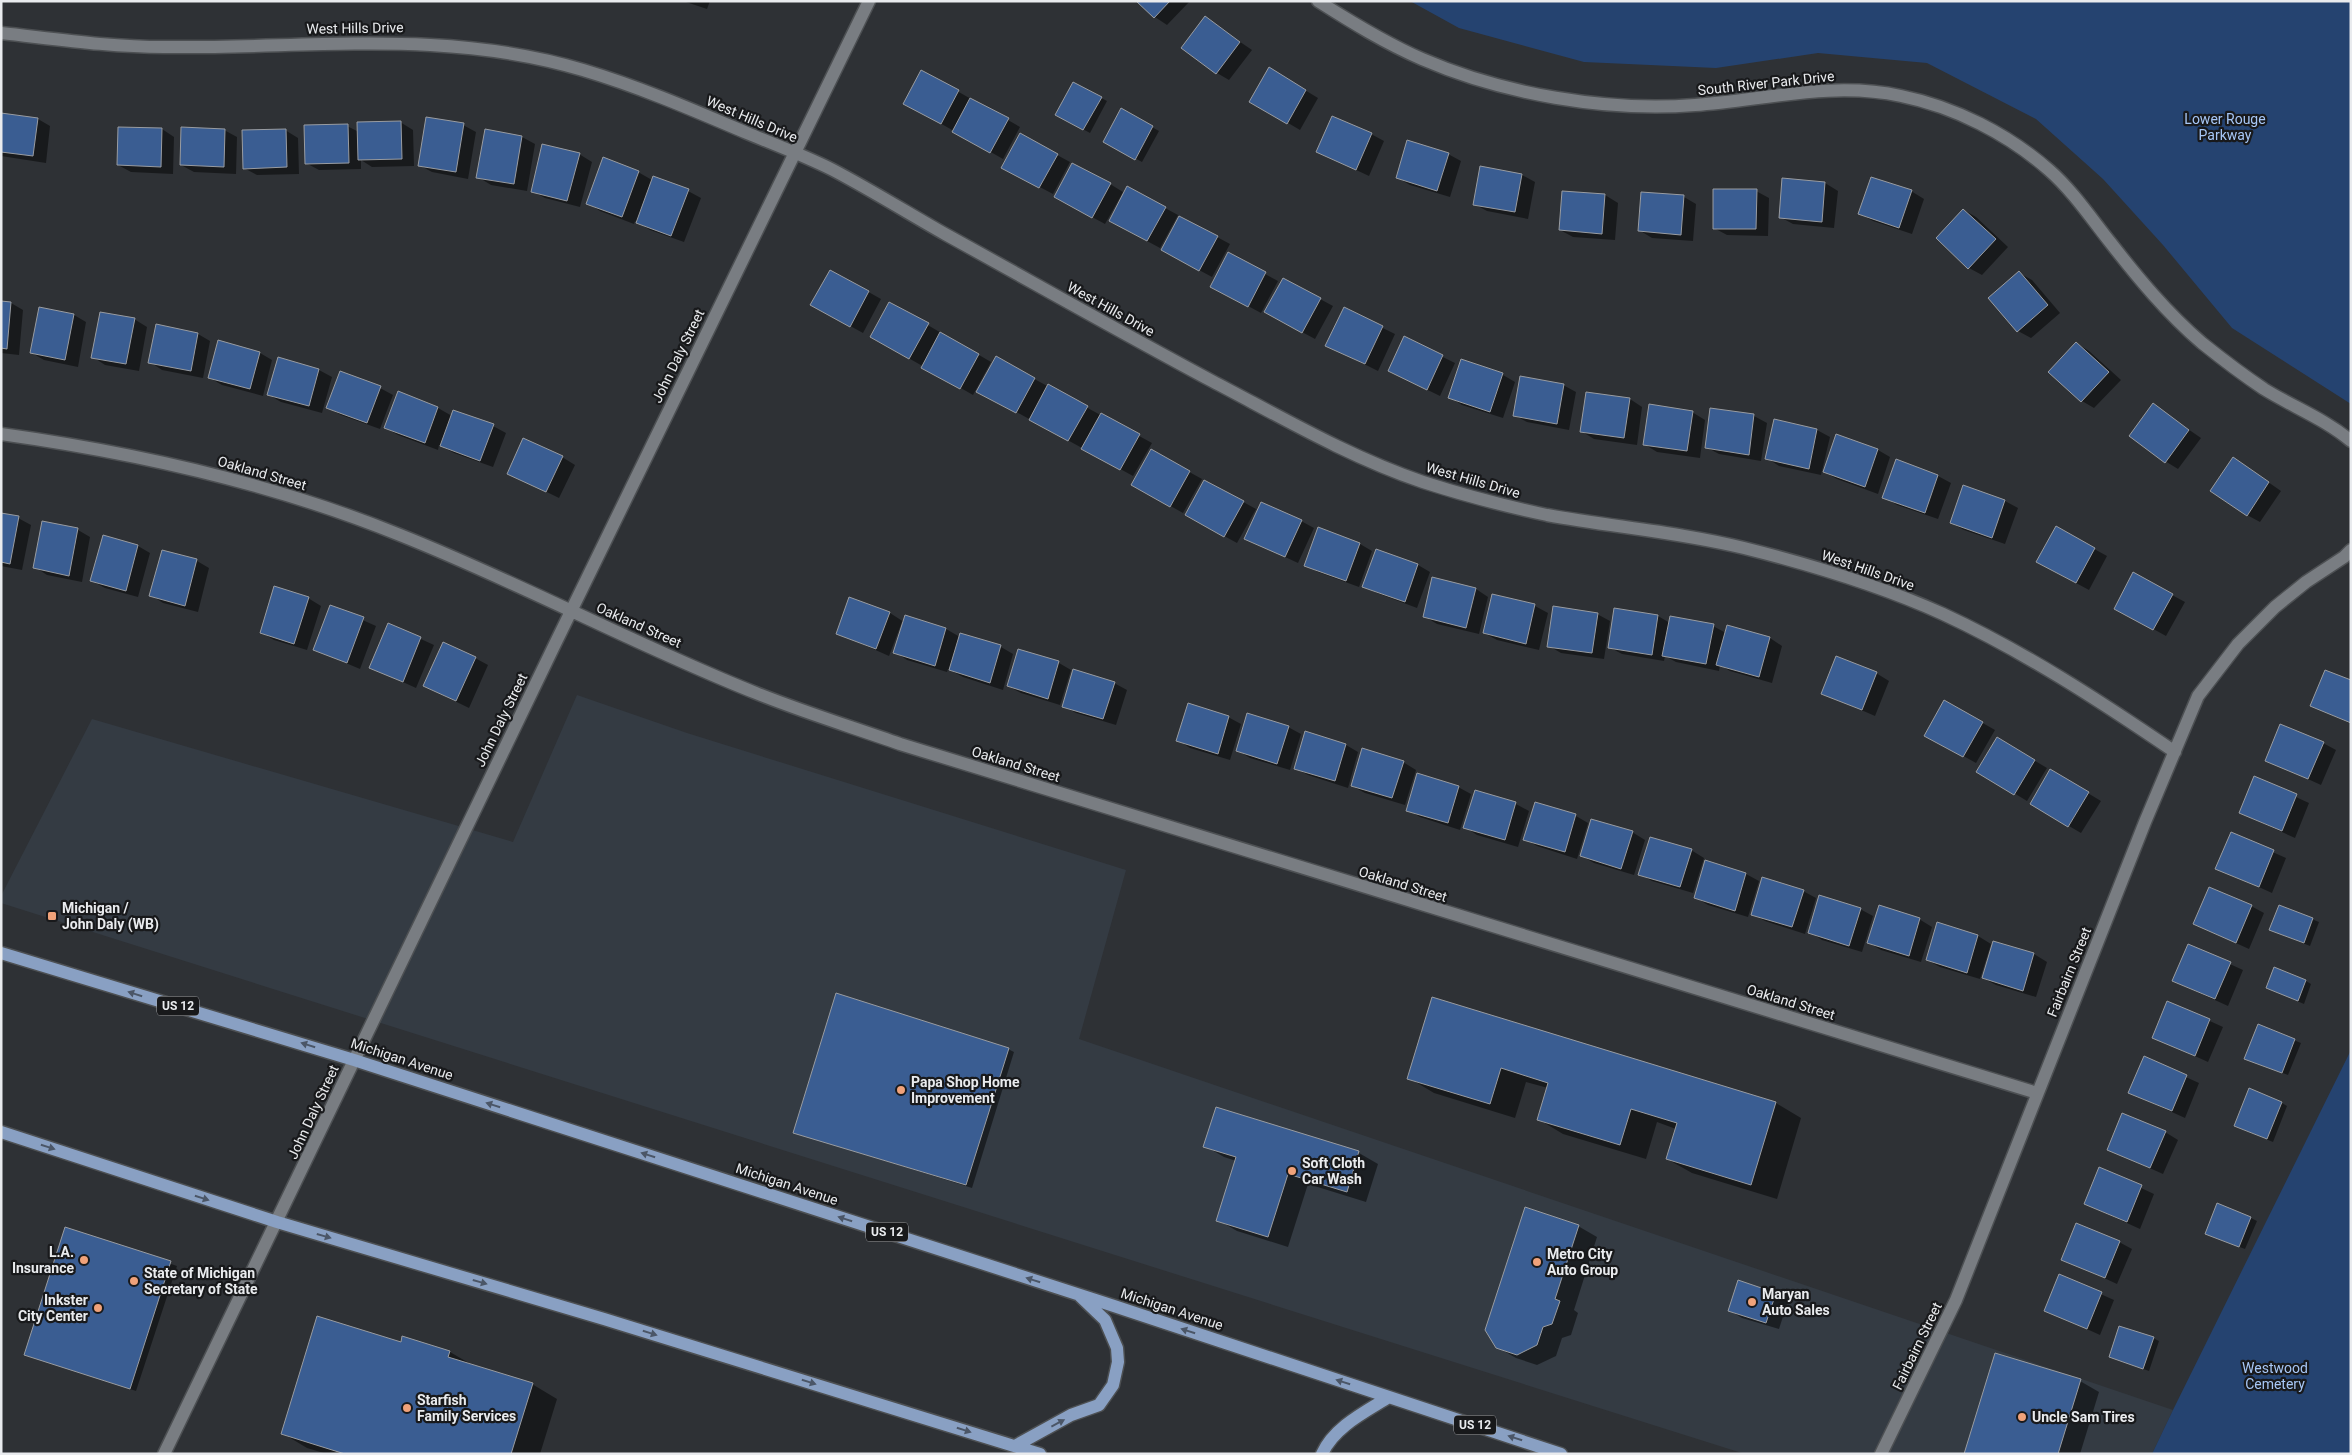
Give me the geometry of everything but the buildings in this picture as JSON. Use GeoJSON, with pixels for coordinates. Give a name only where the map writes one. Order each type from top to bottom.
{"type":"FeatureCollection","features":[{"type":"Feature","properties":{"kind":"main road","name":"Michigan Avenue"},"geometry":{"type":"LineString","coordinates":[[1,953],[354,1060],[1079,1295],[1561,1454]]}},
{"type":"Feature","properties":{"kind":"main road"},"geometry":{"type":"LineString","coordinates":[[1,1132],[277,1222],[613,1322],[1040,1454]]}},
{"type":"Feature","properties":{"kind":"main road"},"geometry":{"type":"LineString","coordinates":[[1015,1446],[1071,1415],[1099,1406],[1113,1385],[1118,1362],[1117,1348],[1105,1320],[1079,1295]]}},
{"type":"Feature","properties":{"kind":"main road"},"geometry":{"type":"LineString","coordinates":[[1322,1454],[1326,1445],[1343,1427],[1389,1397]]}},
{"type":"Feature","properties":{"kind":"street","name":"John Daly Street"},"geometry":{"type":"LineString","coordinates":[[164,1454],[571,611],[869,1]]}},
{"type":"Feature","properties":{"kind":"street","name":"South River Park Drive"},"geometry":{"type":"LineString","coordinates":[[1318,1],[1368,33],[1422,59],[1462,74],[1569,100],[1616,105],[1680,106],[1743,102],[1811,90],[1852,89],[1902,96],[1961,115],[2008,139],[2050,171],[2078,202],[2137,277],[2202,342],[2264,388],[2337,430],[2351,441]]}},
{"type":"Feature","properties":{"kind":"street","name":"West Hills Drive"},"geometry":{"type":"LineString","coordinates":[[1,33],[99,44],[165,47],[403,42],[506,52],[574,67],[623,82],[834,171],[1136,341],[1350,453],[1421,481],[1494,503],[1550,515],[1675,534],[1738,547],[1822,569],[1883,590],[1944,615],[2025,656],[2102,702],[2175,752]]}},
{"type":"Feature","properties":{"kind":"street","name":"Oakland Street"},"geometry":{"type":"LineString","coordinates":[[1,434],[83,445],[157,460],[232,478],[295,498],[400,535],[756,693],[900,744],[2037,1094]]}},
{"type":"Feature","properties":{"kind":"street","name":"Fairbairn Street"},"geometry":{"type":"LineString","coordinates":[[1881,1454],[1956,1300],[2198,696],[2238,644],[2276,607],[2306,582],[2344,557],[2351,550]]}},
{"type":"Feature","properties":{"kind":"shaded area"},"geometry":{"type":"Polygon","coordinates":[[[577,695],[687,733],[1126,870],[1079,1039],[2173,1410],[2152,1454],[1745,1454],[1,903],[1,896],[92,719],[513,842],[577,695]]]}},
{"type":"Feature","properties":{"kind":"green space","name":"Lower Rouge Parkway"},"geometry":{"type":"Polygon","coordinates":[[[1410,1],[2351,1],[2351,404],[2232,328],[2163,245],[2103,179],[2036,119],[1927,63],[1818,53],[1716,68],[1584,62],[1459,28],[1410,1]]]}},
{"type":"Feature","properties":{"kind":"green space","name":"Westwood Cemetery"},"geometry":{"type":"Polygon","coordinates":[[[2351,1050],[2351,1454],[2152,1454],[2173,1410],[2351,1050]]]}},
{"type":"Feature","properties":{"kind":"place","name":"Michigan / John Daly (WB)"},"geometry":{"type":"Point","coordinates":[52,916]}},
{"type":"Feature","properties":{"kind":"place","name":"Papa Shop Home Improvement"},"geometry":{"type":"Point","coordinates":[901,1090]}},
{"type":"Feature","properties":{"kind":"place","name":"Soft Cloth Car Wash"},"geometry":{"type":"Point","coordinates":[1292,1171]}},
{"type":"Feature","properties":{"kind":"place","name":"L.A. Insurance"},"geometry":{"type":"Point","coordinates":[84,1260]}},
{"type":"Feature","properties":{"kind":"place","name":"Metro City Auto Group"},"geometry":{"type":"Point","coordinates":[1537,1262]}},
{"type":"Feature","properties":{"kind":"place","name":"State of Michigan Secretary of State"},"geometry":{"type":"Point","coordinates":[134,1281]}},
{"type":"Feature","properties":{"kind":"place","name":"Maryan Auto Sales"},"geometry":{"type":"Point","coordinates":[1752,1302]}},
{"type":"Feature","properties":{"kind":"place","name":"Inkster City Center"},"geometry":{"type":"Point","coordinates":[98,1308]}},
{"type":"Feature","properties":{"kind":"place","name":"Starfish Family Services"},"geometry":{"type":"Point","coordinates":[407,1408]}},
{"type":"Feature","properties":{"kind":"place","name":"Uncle Sam Tires"},"geometry":{"type":"Point","coordinates":[2022,1417]}}]}
